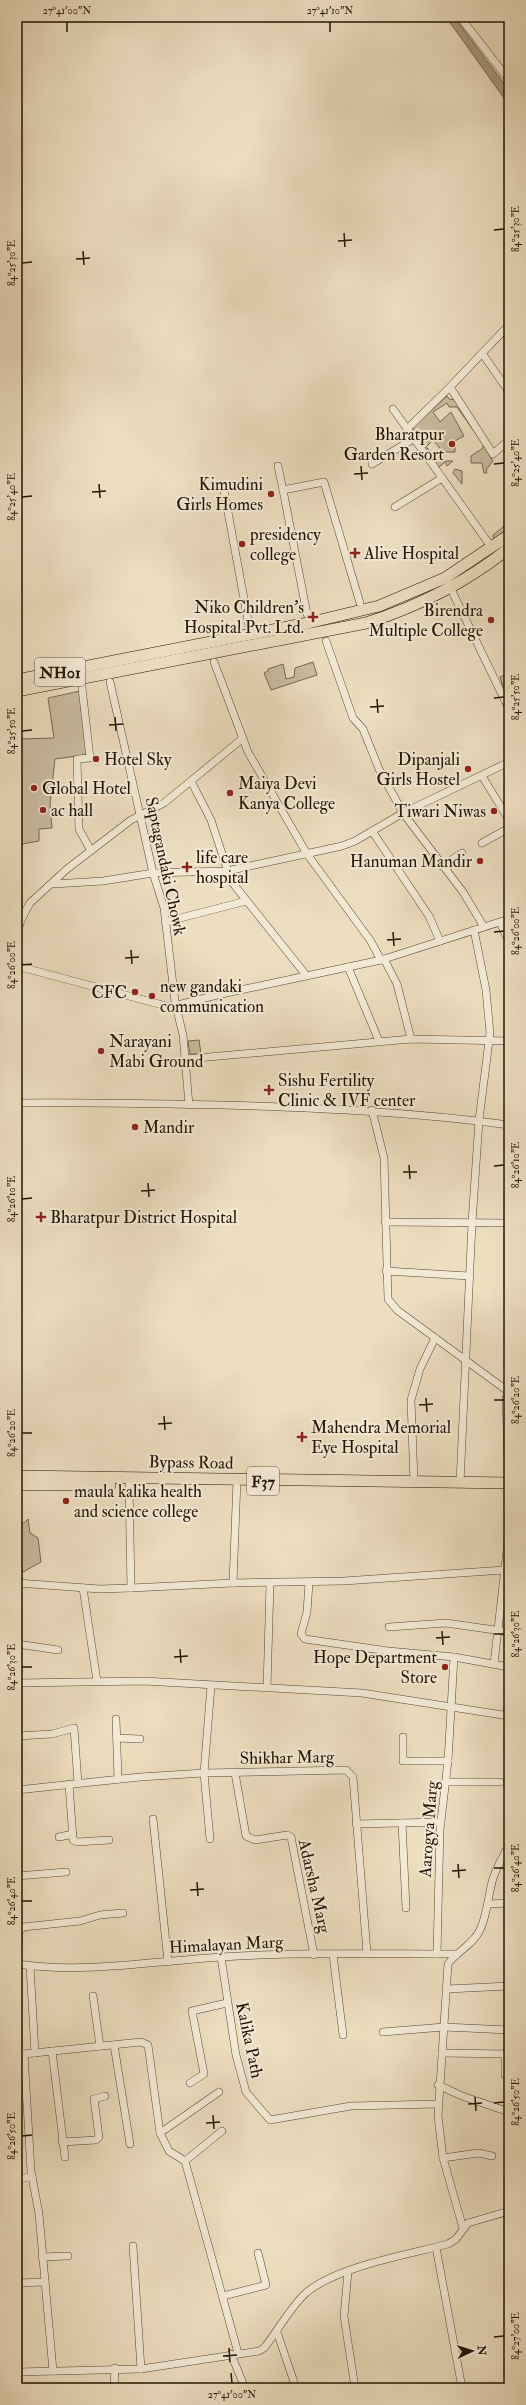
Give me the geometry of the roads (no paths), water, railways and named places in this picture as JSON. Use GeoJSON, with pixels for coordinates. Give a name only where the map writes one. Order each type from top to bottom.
{"type":"FeatureCollection","features":[{"type":"Feature","properties":{"kind":"highway","name":"NH01"},"geometry":{"type":"LineString","coordinates":[[17,680],[354,612],[392,602],[445,578],[492,548],[509,535]]}},
{"type":"Feature","properties":{"kind":"highway","name":"NH01"},"geometry":{"type":"LineString","coordinates":[[17,691],[355,625],[392,615],[452,588],[509,548]]}},
{"type":"Feature","properties":{"kind":"highway","name":"Bypass Road"},"geometry":{"type":"LineString","coordinates":[[17,1476],[237,1483],[509,1487]]}},
{"type":"Feature","properties":{"kind":"highway","name":"Bypass Road"},"geometry":{"type":"LineString","coordinates":[[341,1485],[414,1482],[460,1483],[509,1487]]}},
{"type":"Feature","properties":{"kind":"highway","name":"Bypass Road"},"geometry":{"type":"LineString","coordinates":[[17,1485],[237,1483]]}},
{"type":"Feature","properties":{"kind":"street"},"geometry":{"type":"LineString","coordinates":[[460,17],[509,80]]}},
{"type":"Feature","properties":{"kind":"street"},"geometry":{"type":"LineString","coordinates":[[407,429],[450,387],[509,325]]}},
{"type":"Feature","properties":{"kind":"street"},"geometry":{"type":"LineString","coordinates":[[482,353],[509,392]]}},
{"type":"Feature","properties":{"kind":"street"},"geometry":{"type":"LineString","coordinates":[[450,387],[492,454],[509,440]]}},
{"type":"Feature","properties":{"kind":"street"},"geometry":{"type":"LineString","coordinates":[[393,409],[492,548]]}},
{"type":"Feature","properties":{"kind":"street"},"geometry":{"type":"LineString","coordinates":[[372,464],[413,439]]}},
{"type":"Feature","properties":{"kind":"street"},"geometry":{"type":"LineString","coordinates":[[278,466],[307,614]]}},
{"type":"Feature","properties":{"kind":"street"},"geometry":{"type":"LineString","coordinates":[[395,507],[442,478]]}},
{"type":"Feature","properties":{"kind":"street"},"geometry":{"type":"LineString","coordinates":[[283,490],[324,482],[360,603]]}},
{"type":"Feature","properties":{"kind":"street"},"geometry":{"type":"LineString","coordinates":[[224,485],[249,626]]}},
{"type":"Feature","properties":{"kind":"street"},"geometry":{"type":"LineString","coordinates":[[445,578],[452,588],[509,709]]}},
{"type":"Feature","properties":{"kind":"street"},"geometry":{"type":"LineString","coordinates":[[326,640],[353,718],[363,729],[379,769],[403,813],[463,892],[484,927]]}},
{"type":"Feature","properties":{"kind":"street"},"geometry":{"type":"LineString","coordinates":[[214,662],[242,739],[307,854],[370,940],[397,984],[411,1039]]}},
{"type":"Feature","properties":{"kind":"street","name":"Saptagandaki Chowk"},"geometry":{"type":"LineString","coordinates":[[110,682],[153,873],[164,908],[176,1005],[182,1030],[186,1059],[189,1104]]}},
{"type":"Feature","properties":{"kind":"street"},"geometry":{"type":"LineString","coordinates":[[82,688],[90,758],[77,759],[79,829],[91,851]]}},
{"type":"Feature","properties":{"kind":"street"},"geometry":{"type":"LineString","coordinates":[[17,934],[30,903],[53,884],[66,869],[131,820],[164,802],[242,739]]}},
{"type":"Feature","properties":{"kind":"street"},"geometry":{"type":"LineString","coordinates":[[53,884],[102,881],[153,873],[227,871],[342,846],[372,832],[403,813],[509,762]]}},
{"type":"Feature","properties":{"kind":"street"},"geometry":{"type":"LineString","coordinates":[[482,776],[509,820]]}},
{"type":"Feature","properties":{"kind":"street"},"geometry":{"type":"LineString","coordinates":[[191,781],[211,820],[231,881],[306,975]]}},
{"type":"Feature","properties":{"kind":"street"},"geometry":{"type":"LineString","coordinates":[[482,843],[509,828]]}},
{"type":"Feature","properties":{"kind":"street"},"geometry":{"type":"LineString","coordinates":[[372,832],[422,905],[440,941]]}},
{"type":"Feature","properties":{"kind":"street"},"geometry":{"type":"LineString","coordinates":[[442,866],[462,853]]}},
{"type":"Feature","properties":{"kind":"street"},"geometry":{"type":"LineString","coordinates":[[166,922],[246,901]]}},
{"type":"Feature","properties":{"kind":"street"},"geometry":{"type":"LineString","coordinates":[[17,966],[163,1007],[382,959],[509,919]]}},
{"type":"Feature","properties":{"kind":"street"},"geometry":{"type":"LineString","coordinates":[[500,922],[509,942]]}},
{"type":"Feature","properties":{"kind":"street"},"geometry":{"type":"LineString","coordinates":[[460,1483],[472,1223],[479,1120],[490,1039],[486,990],[474,930]]}},
{"type":"Feature","properties":{"kind":"street"},"geometry":{"type":"LineString","coordinates":[[348,967],[379,1041]]}},
{"type":"Feature","properties":{"kind":"street"},"geometry":{"type":"LineString","coordinates":[[186,1059],[411,1039],[490,1039],[509,1041]]}},
{"type":"Feature","properties":{"kind":"street"},"geometry":{"type":"LineString","coordinates":[[17,1103],[122,1102],[372,1110],[509,1124]]}},
{"type":"Feature","properties":{"kind":"street"},"geometry":{"type":"LineString","coordinates":[[372,1110],[384,1158],[386,1291],[391,1305],[509,1392],[506,1398],[509,1487]]}},
{"type":"Feature","properties":{"kind":"street"},"geometry":{"type":"LineString","coordinates":[[384,1222],[509,1223]]}},
{"type":"Feature","properties":{"kind":"street"},"geometry":{"type":"LineString","coordinates":[[386,1271],[469,1276]]}},
{"type":"Feature","properties":{"kind":"street"},"geometry":{"type":"LineString","coordinates":[[414,1482],[411,1400],[418,1374],[435,1338]]}},
{"type":"Feature","properties":{"kind":"street"},"geometry":{"type":"LineString","coordinates":[[232,1583],[237,1483]]}},
{"type":"Feature","properties":{"kind":"street"},"geometry":{"type":"LineString","coordinates":[[129,1485],[131,1588]]}},
{"type":"Feature","properties":{"kind":"street"},"geometry":{"type":"LineString","coordinates":[[494,1664],[509,1533]]}},
{"type":"Feature","properties":{"kind":"street"},"geometry":{"type":"LineString","coordinates":[[17,1583],[83,1588],[131,1588],[232,1583],[309,1583],[504,1570]]}},
{"type":"Feature","properties":{"kind":"street"},"geometry":{"type":"LineString","coordinates":[[309,1583],[307,1612],[301,1634],[305,1639],[388,1651],[454,1657],[509,1667]]}},
{"type":"Feature","properties":{"kind":"street"},"geometry":{"type":"LineString","coordinates":[[267,1688],[270,1584]]}},
{"type":"Feature","properties":{"kind":"street"},"geometry":{"type":"LineString","coordinates":[[83,1588],[97,1681]]}},
{"type":"Feature","properties":{"kind":"street"},"geometry":{"type":"LineString","coordinates":[[389,1627],[446,1623],[509,1632]]}},
{"type":"Feature","properties":{"kind":"street"},"geometry":{"type":"LineString","coordinates":[[17,1644],[58,1650]]}},
{"type":"Feature","properties":{"kind":"street","name":"Aarogya Marg"},"geometry":{"type":"LineString","coordinates":[[437,1954],[441,1822],[448,1761],[454,1657]]}},
{"type":"Feature","properties":{"kind":"street"},"geometry":{"type":"LineString","coordinates":[[17,1683],[97,1681],[362,1693],[507,1716],[509,1700]]}},
{"type":"Feature","properties":{"kind":"street"},"geometry":{"type":"LineString","coordinates":[[210,1839],[204,1773],[211,1686]]}},
{"type":"Feature","properties":{"kind":"street"},"geometry":{"type":"LineString","coordinates":[[116,1719],[118,1779]]}},
{"type":"Feature","properties":{"kind":"street"},"geometry":{"type":"LineString","coordinates":[[17,1736],[52,1734],[74,1728],[78,1783]]}},
{"type":"Feature","properties":{"kind":"street"},"geometry":{"type":"LineString","coordinates":[[403,1737],[403,1761],[448,1761]]}},
{"type":"Feature","properties":{"kind":"street"},"geometry":{"type":"LineString","coordinates":[[117,1738],[140,1739]]}},
{"type":"Feature","properties":{"kind":"street","name":"Shikhar Marg"},"geometry":{"type":"LineString","coordinates":[[17,1790],[118,1779],[204,1773],[346,1770],[350,1772],[353,1777],[367,1953]]}},
{"type":"Feature","properties":{"kind":"street","name":"Adarsha Marg"},"geometry":{"type":"LineString","coordinates":[[235,1773],[246,1836],[255,1840],[287,1835],[291,1837],[314,1955]]}},
{"type":"Feature","properties":{"kind":"street"},"geometry":{"type":"LineString","coordinates":[[446,1782],[500,1782]]}},
{"type":"Feature","properties":{"kind":"street"},"geometry":{"type":"LineString","coordinates":[[69,1784],[73,1840],[77,1842],[109,1840]]}},
{"type":"Feature","properties":{"kind":"street"},"geometry":{"type":"LineString","coordinates":[[153,1819],[168,1962]]}},
{"type":"Feature","properties":{"kind":"street"},"geometry":{"type":"LineString","coordinates":[[356,1824],[441,1822]]}},
{"type":"Feature","properties":{"kind":"street"},"geometry":{"type":"LineString","coordinates":[[402,1823],[406,1908]]}},
{"type":"Feature","properties":{"kind":"street"},"geometry":{"type":"LineString","coordinates":[[59,1837],[73,1834]]}},
{"type":"Feature","properties":{"kind":"street"},"geometry":{"type":"LineString","coordinates":[[463,2228],[443,2158],[438,2104],[438,2085],[442,2053],[448,1964],[455,1954],[468,1946],[480,1932],[489,1904],[492,1882],[506,1859],[509,1845]]}},
{"type":"Feature","properties":{"kind":"street"},"geometry":{"type":"LineString","coordinates":[[17,1876],[66,1872]]}},
{"type":"Feature","properties":{"kind":"street"},"geometry":{"type":"LineString","coordinates":[[489,1904],[509,1903]]}},
{"type":"Feature","properties":{"kind":"street"},"geometry":{"type":"LineString","coordinates":[[17,1964],[19,1932],[23,1928],[80,1921],[100,1915],[123,1913]]}},
{"type":"Feature","properties":{"kind":"street","name":"Himalayan Marg"},"geometry":{"type":"LineString","coordinates":[[17,1964],[30,1966],[88,1968],[221,1957],[367,1953],[455,1954]]}},
{"type":"Feature","properties":{"kind":"street"},"geometry":{"type":"LineString","coordinates":[[437,1954],[448,1964]]}},
{"type":"Feature","properties":{"kind":"street"},"geometry":{"type":"LineString","coordinates":[[333,1955],[343,2035]]}},
{"type":"Feature","properties":{"kind":"street","name":"Kalika Path"},"geometry":{"type":"LineString","coordinates":[[221,1957],[236,2055],[246,2092],[270,2120],[351,2106],[438,2104]]}},
{"type":"Feature","properties":{"kind":"street"},"geometry":{"type":"LineString","coordinates":[[30,1966],[35,2052]]}},
{"type":"Feature","properties":{"kind":"street"},"geometry":{"type":"LineString","coordinates":[[446,1989],[509,1986]]}},
{"type":"Feature","properties":{"kind":"street"},"geometry":{"type":"LineString","coordinates":[[93,1996],[100,2046]]}},
{"type":"Feature","properties":{"kind":"street"},"geometry":{"type":"LineString","coordinates":[[190,2083],[204,2074],[192,2011],[227,2003]]}},
{"type":"Feature","properties":{"kind":"street"},"geometry":{"type":"LineString","coordinates":[[384,2032],[444,2027],[509,2030]]}},
{"type":"Feature","properties":{"kind":"street"},"geometry":{"type":"LineString","coordinates":[[53,2371],[39,2214],[32,2176],[20,2054],[141,2042],[148,2045],[160,2133],[169,2151],[185,2161],[223,2296],[235,2354],[245,2388]]}},
{"type":"Feature","properties":{"kind":"street"},"geometry":{"type":"LineString","coordinates":[[114,2045],[130,2144]]}},
{"type":"Feature","properties":{"kind":"street"},"geometry":{"type":"LineString","coordinates":[[52,2051],[64,2157]]}},
{"type":"Feature","properties":{"kind":"street"},"geometry":{"type":"LineString","coordinates":[[442,2053],[507,2054],[505,2075],[509,2079]]}},
{"type":"Feature","properties":{"kind":"street"},"geometry":{"type":"LineString","coordinates":[[438,2085],[462,2096],[509,2112]]}},
{"type":"Feature","properties":{"kind":"street"},"geometry":{"type":"LineString","coordinates":[[160,2133],[219,2092]]}},
{"type":"Feature","properties":{"kind":"street"},"geometry":{"type":"LineString","coordinates":[[62,2142],[96,2140],[99,2138],[94,2099],[105,2096]]}},
{"type":"Feature","properties":{"kind":"street"},"geometry":{"type":"LineString","coordinates":[[185,2161],[222,2131]]}},
{"type":"Feature","properties":{"kind":"street"},"geometry":{"type":"LineString","coordinates":[[443,2158],[478,2153],[492,2156]]}},
{"type":"Feature","properties":{"kind":"street"},"geometry":{"type":"LineString","coordinates":[[17,2180],[32,2176]]}},
{"type":"Feature","properties":{"kind":"street"},"geometry":{"type":"LineString","coordinates":[[17,2372],[141,2368],[235,2354],[264,2348],[306,2293],[323,2281],[386,2259],[436,2247],[456,2239],[468,2223],[480,2218],[509,2211]]}},
{"type":"Feature","properties":{"kind":"street"},"geometry":{"type":"LineString","coordinates":[[133,2246],[141,2368]]}},
{"type":"Feature","properties":{"kind":"street"},"geometry":{"type":"LineString","coordinates":[[436,2247],[462,2388]]}},
{"type":"Feature","properties":{"kind":"street"},"geometry":{"type":"LineString","coordinates":[[223,2296],[266,2285],[258,2253]]}},
{"type":"Feature","properties":{"kind":"street"},"geometry":{"type":"LineString","coordinates":[[42,2257],[68,2256]]}},
{"type":"Feature","properties":{"kind":"street"},"geometry":{"type":"LineString","coordinates":[[348,2272],[344,2316],[355,2388]]}},
{"type":"Feature","properties":{"kind":"street"},"geometry":{"type":"LineString","coordinates":[[17,2283],[45,2282]]}},
{"type":"Feature","properties":{"kind":"street"},"geometry":{"type":"LineString","coordinates":[[277,2332],[296,2388]]}},
{"type":"Feature","properties":{"kind":"street"},"geometry":{"type":"LineString","coordinates":[[114,2388],[115,2368]]}},
{"type":"Feature","properties":{"kind":"place","name":"Bharatpur Garden Resort"},"geometry":{"type":"Point","coordinates":[452,444]}},
{"type":"Feature","properties":{"kind":"place","name":"Kimudini Girls Homes"},"geometry":{"type":"Point","coordinates":[271,494]}},
{"type":"Feature","properties":{"kind":"place","name":"presidency college"},"geometry":{"type":"Point","coordinates":[242,544]}},
{"type":"Feature","properties":{"kind":"place","name":"Alive Hospital"},"geometry":{"type":"Point","coordinates":[355,553]}},
{"type":"Feature","properties":{"kind":"place","name":"Niko Children's Hospital Pvt. Ltd."},"geometry":{"type":"Point","coordinates":[313,617]}},
{"type":"Feature","properties":{"kind":"place","name":"Birendra Multiple College"},"geometry":{"type":"Point","coordinates":[491,620]}},
{"type":"Feature","properties":{"kind":"place","name":"Hotel Sky"},"geometry":{"type":"Point","coordinates":[96,759]}},
{"type":"Feature","properties":{"kind":"place","name":"Dipanjali Girls Hostel"},"geometry":{"type":"Point","coordinates":[468,769]}},
{"type":"Feature","properties":{"kind":"place","name":"Global Hotel"},"geometry":{"type":"Point","coordinates":[34,788]}},
{"type":"Feature","properties":{"kind":"place","name":"Maiya Devi Kanya College"},"geometry":{"type":"Point","coordinates":[230,793]}},
{"type":"Feature","properties":{"kind":"place","name":"ac hall"},"geometry":{"type":"Point","coordinates":[43,810]}},
{"type":"Feature","properties":{"kind":"place","name":"Tiwari Niwas"},"geometry":{"type":"Point","coordinates":[494,811]}},
{"type":"Feature","properties":{"kind":"place","name":"Hanuman Mandir"},"geometry":{"type":"Point","coordinates":[480,861]}},
{"type":"Feature","properties":{"kind":"place","name":"life care hospital"},"geometry":{"type":"Point","coordinates":[187,867]}},
{"type":"Feature","properties":{"kind":"place","name":"CFC"},"geometry":{"type":"Point","coordinates":[135,992]}},
{"type":"Feature","properties":{"kind":"place","name":"new gandaki communication"},"geometry":{"type":"Point","coordinates":[152,996]}},
{"type":"Feature","properties":{"kind":"place","name":"Narayani Mabi Ground"},"geometry":{"type":"Point","coordinates":[101,1051]}},
{"type":"Feature","properties":{"kind":"place","name":"Sishu Fertility Clinic & IVF center"},"geometry":{"type":"Point","coordinates":[269,1090]}},
{"type":"Feature","properties":{"kind":"place","name":"Mandir"},"geometry":{"type":"Point","coordinates":[135,1127]}},
{"type":"Feature","properties":{"kind":"place","name":"Bharatpur District Hospital"},"geometry":{"type":"Point","coordinates":[41,1217]}},
{"type":"Feature","properties":{"kind":"place","name":"Mahendra Memorial Eye Hospital"},"geometry":{"type":"Point","coordinates":[302,1437]}},
{"type":"Feature","properties":{"kind":"place","name":"maula kalika health and science college"},"geometry":{"type":"Point","coordinates":[66,1501]}},
{"type":"Feature","properties":{"kind":"place","name":"Hope Department Store"},"geometry":{"type":"Point","coordinates":[445,1667]}}]}
